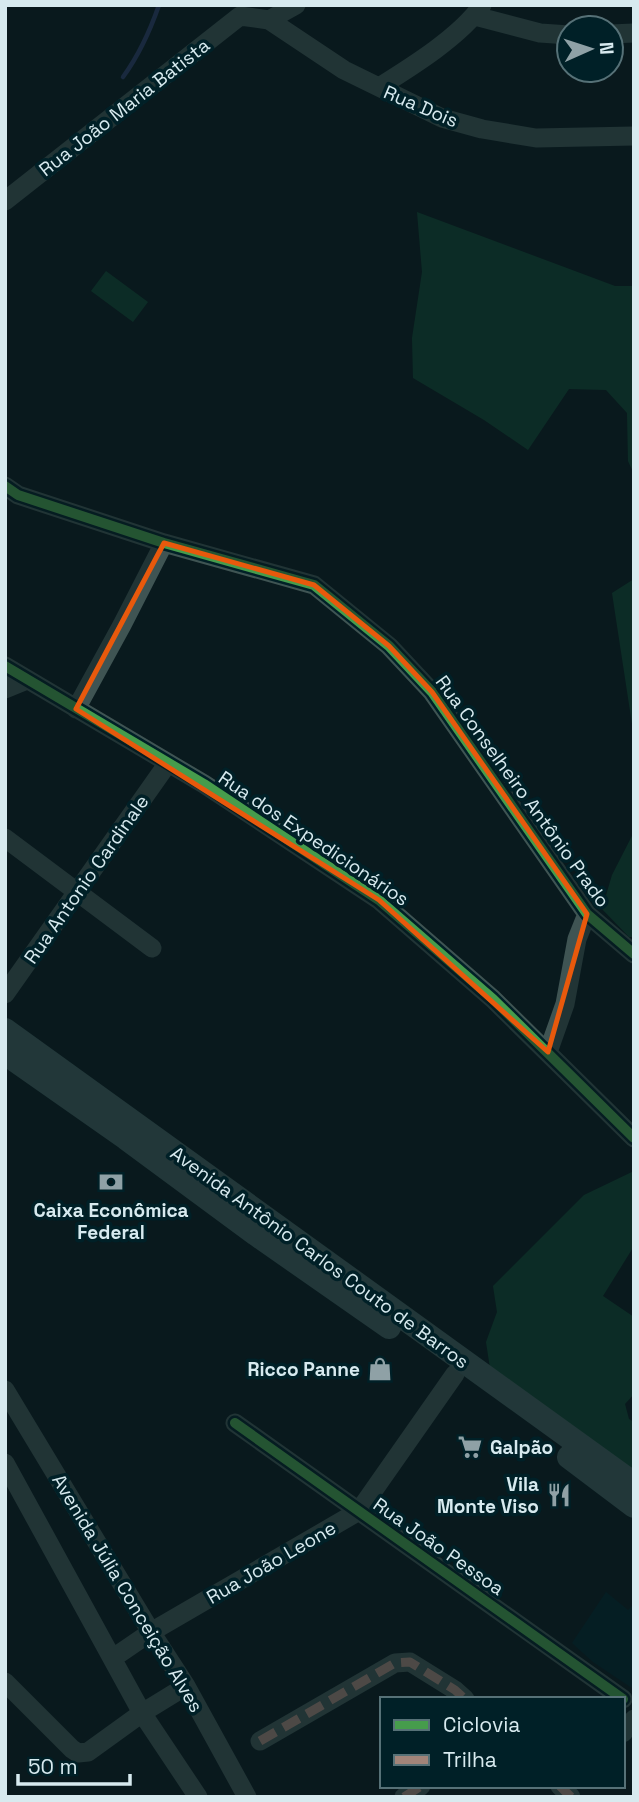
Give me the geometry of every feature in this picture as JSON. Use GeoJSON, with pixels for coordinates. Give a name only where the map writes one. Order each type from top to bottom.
{"type":"FeatureCollection","features":[{"type":"Feature","properties":{"kind":"main road","name":"Avenida Antônio Carlos Couto de Barros"},"geometry":{"type":"LineString","coordinates":[[5,1030],[634,1484]]}},
{"type":"Feature","properties":{"kind":"main road","name":"Avenida Antônio Carlos Couto de Barros"},"geometry":{"type":"LineString","coordinates":[[5,1053],[455,1374],[634,1506]]}},
{"type":"Feature","properties":{"kind":"street"},"geometry":{"type":"LineString","coordinates":[[241,10],[269,20],[296,5]]}},
{"type":"Feature","properties":{"kind":"street","name":"Rua João Maria Batista"},"geometry":{"type":"LineString","coordinates":[[10,191],[241,10]]}},
{"type":"Feature","properties":{"kind":"street"},"geometry":{"type":"LineString","coordinates":[[379,88],[415,65],[479,10],[540,33],[555,34]]}},
{"type":"Feature","properties":{"kind":"street","name":"Rua Dois"},"geometry":{"type":"LineString","coordinates":[[269,20],[344,70],[442,118],[482,129],[536,138],[634,136]]}},
{"type":"Feature","properties":{"kind":"street","name":"Rua Conselheiro Antônio Prado"},"geometry":{"type":"LineString","coordinates":[[5,486],[18,495],[164,543],[314,585],[389,646],[432,692],[587,914],[634,954]]}},
{"type":"Feature","properties":{"kind":"street"},"geometry":{"type":"LineString","coordinates":[[76,709],[164,543]]}},
{"type":"Feature","properties":{"kind":"street","name":"Rua dos Expedicionários"},"geometry":{"type":"LineString","coordinates":[[5,666],[204,784],[379,900],[494,999],[634,1138]]}},
{"type":"Feature","properties":{"kind":"street"},"geometry":{"type":"LineString","coordinates":[[5,689],[27,680]]}},
{"type":"Feature","properties":{"kind":"street","name":"Rua Antonio Cardinale"},"geometry":{"type":"LineString","coordinates":[[5,995],[168,764]]}},
{"type":"Feature","properties":{"kind":"street"},"geometry":{"type":"LineString","coordinates":[[5,838],[152,948]]}},
{"type":"Feature","properties":{"kind":"street"},"geometry":{"type":"LineString","coordinates":[[548,1052],[565,1004],[577,939],[587,914]]}},
{"type":"Feature","properties":{"kind":"street","name":"Rua João Leone"},"geometry":{"type":"LineString","coordinates":[[113,1658],[151,1632],[359,1511],[455,1374]]}},
{"type":"Feature","properties":{"kind":"street","name":"Avenida Júlia Conceição Alves"},"geometry":{"type":"LineString","coordinates":[[5,1390],[186,1686],[247,1797]]}},
{"type":"Feature","properties":{"kind":"street","name":"Rua João Pessoa"},"geometry":{"type":"LineString","coordinates":[[235,1423],[620,1697]]}},
{"type":"Feature","properties":{"kind":"street","name":"Avenida Júlia Conceição Alves"},"geometry":{"type":"LineString","coordinates":[[5,1463],[142,1713],[198,1797]]}},
{"type":"Feature","properties":{"kind":"street"},"geometry":{"type":"LineString","coordinates":[[260,1741],[395,1663],[410,1662],[463,1697]]}},
{"type":"Feature","properties":{"kind":"street"},"geometry":{"type":"LineString","coordinates":[[5,1682],[79,1754],[88,1752],[142,1713],[186,1686]]}},
{"type":"Feature","properties":{"kind":"highlighted area"},"geometry":{"type":"Polygon","coordinates":[[[164,543],[314,585],[389,646],[432,692],[587,914],[548,1052],[379,900],[76,709],[164,543]]]}},
{"type":"Feature","properties":{"kind":"shaded area"},"geometry":{"type":"Polygon","coordinates":[[[606,1592],[628,1610],[634,1604],[632,1688],[593,1662],[572,1643],[606,1592]]]}},
{"type":"Feature","properties":{"kind":"green space"},"geometry":{"type":"Polygon","coordinates":[[[417,212],[615,286],[634,286],[634,474],[628,461],[627,413],[606,390],[569,389],[528,450],[413,378],[412,338],[422,272],[417,212]]]}},
{"type":"Feature","properties":{"kind":"green space"},"geometry":{"type":"Polygon","coordinates":[[[106,271],[148,302],[133,322],[91,291],[106,271]]]}},
{"type":"Feature","properties":{"kind":"green space"},"geometry":{"type":"Polygon","coordinates":[[[634,579],[634,737],[612,593],[634,579]]]}},
{"type":"Feature","properties":{"kind":"green space"},"geometry":{"type":"Polygon","coordinates":[[[634,832],[634,937],[629,937],[602,909],[612,875],[634,832]]]}},
{"type":"Feature","properties":{"kind":"green space"},"geometry":{"type":"Polygon","coordinates":[[[634,1171],[634,1246],[603,1296],[634,1317],[634,1394],[625,1404],[629,1419],[634,1422],[634,1475],[490,1368],[486,1342],[497,1312],[493,1286],[584,1195],[634,1171]]]}},
{"type":"Feature","properties":{"kind":"waterway"},"geometry":{"type":"LineString","coordinates":[[123,77],[144,42],[159,5]]}},
{"type":"Feature","properties":{"kind":"marked path"},"geometry":{"type":"LineString","coordinates":[[260,1741],[395,1663],[410,1662],[463,1697]]}},
{"type":"Feature","properties":{"kind":"marked path"},"geometry":{"type":"LineString","coordinates":[[404,1797],[418,1788]]}},
{"type":"Feature","properties":{"kind":"marked path"},"geometry":{"type":"LineString","coordinates":[[562,1788],[571,1797]]}},
{"type":"Feature","properties":{"kind":"cycle path"},"geometry":{"type":"LineString","coordinates":[[5,486],[18,495],[164,543],[314,585],[389,646],[432,692],[587,914],[634,954]]}},
{"type":"Feature","properties":{"kind":"cycle path"},"geometry":{"type":"LineString","coordinates":[[5,666],[204,784],[379,900],[493,999],[634,1138]]}},
{"type":"Feature","properties":{"kind":"cycle path"},"geometry":{"type":"LineString","coordinates":[[235,1423],[620,1697]]}},
{"type":"Feature","properties":{"kind":"place","name":"Caixa Econômica Federal"},"geometry":{"type":"Point","coordinates":[111,1182]}},
{"type":"Feature","properties":{"kind":"place","name":"Ricco Panne"},"geometry":{"type":"Point","coordinates":[380,1369]}},
{"type":"Feature","properties":{"kind":"place","name":"Galpão"},"geometry":{"type":"Point","coordinates":[470,1447]}},
{"type":"Feature","properties":{"kind":"place","name":"Vila Monte Viso"},"geometry":{"type":"Point","coordinates":[559,1495]}}]}
